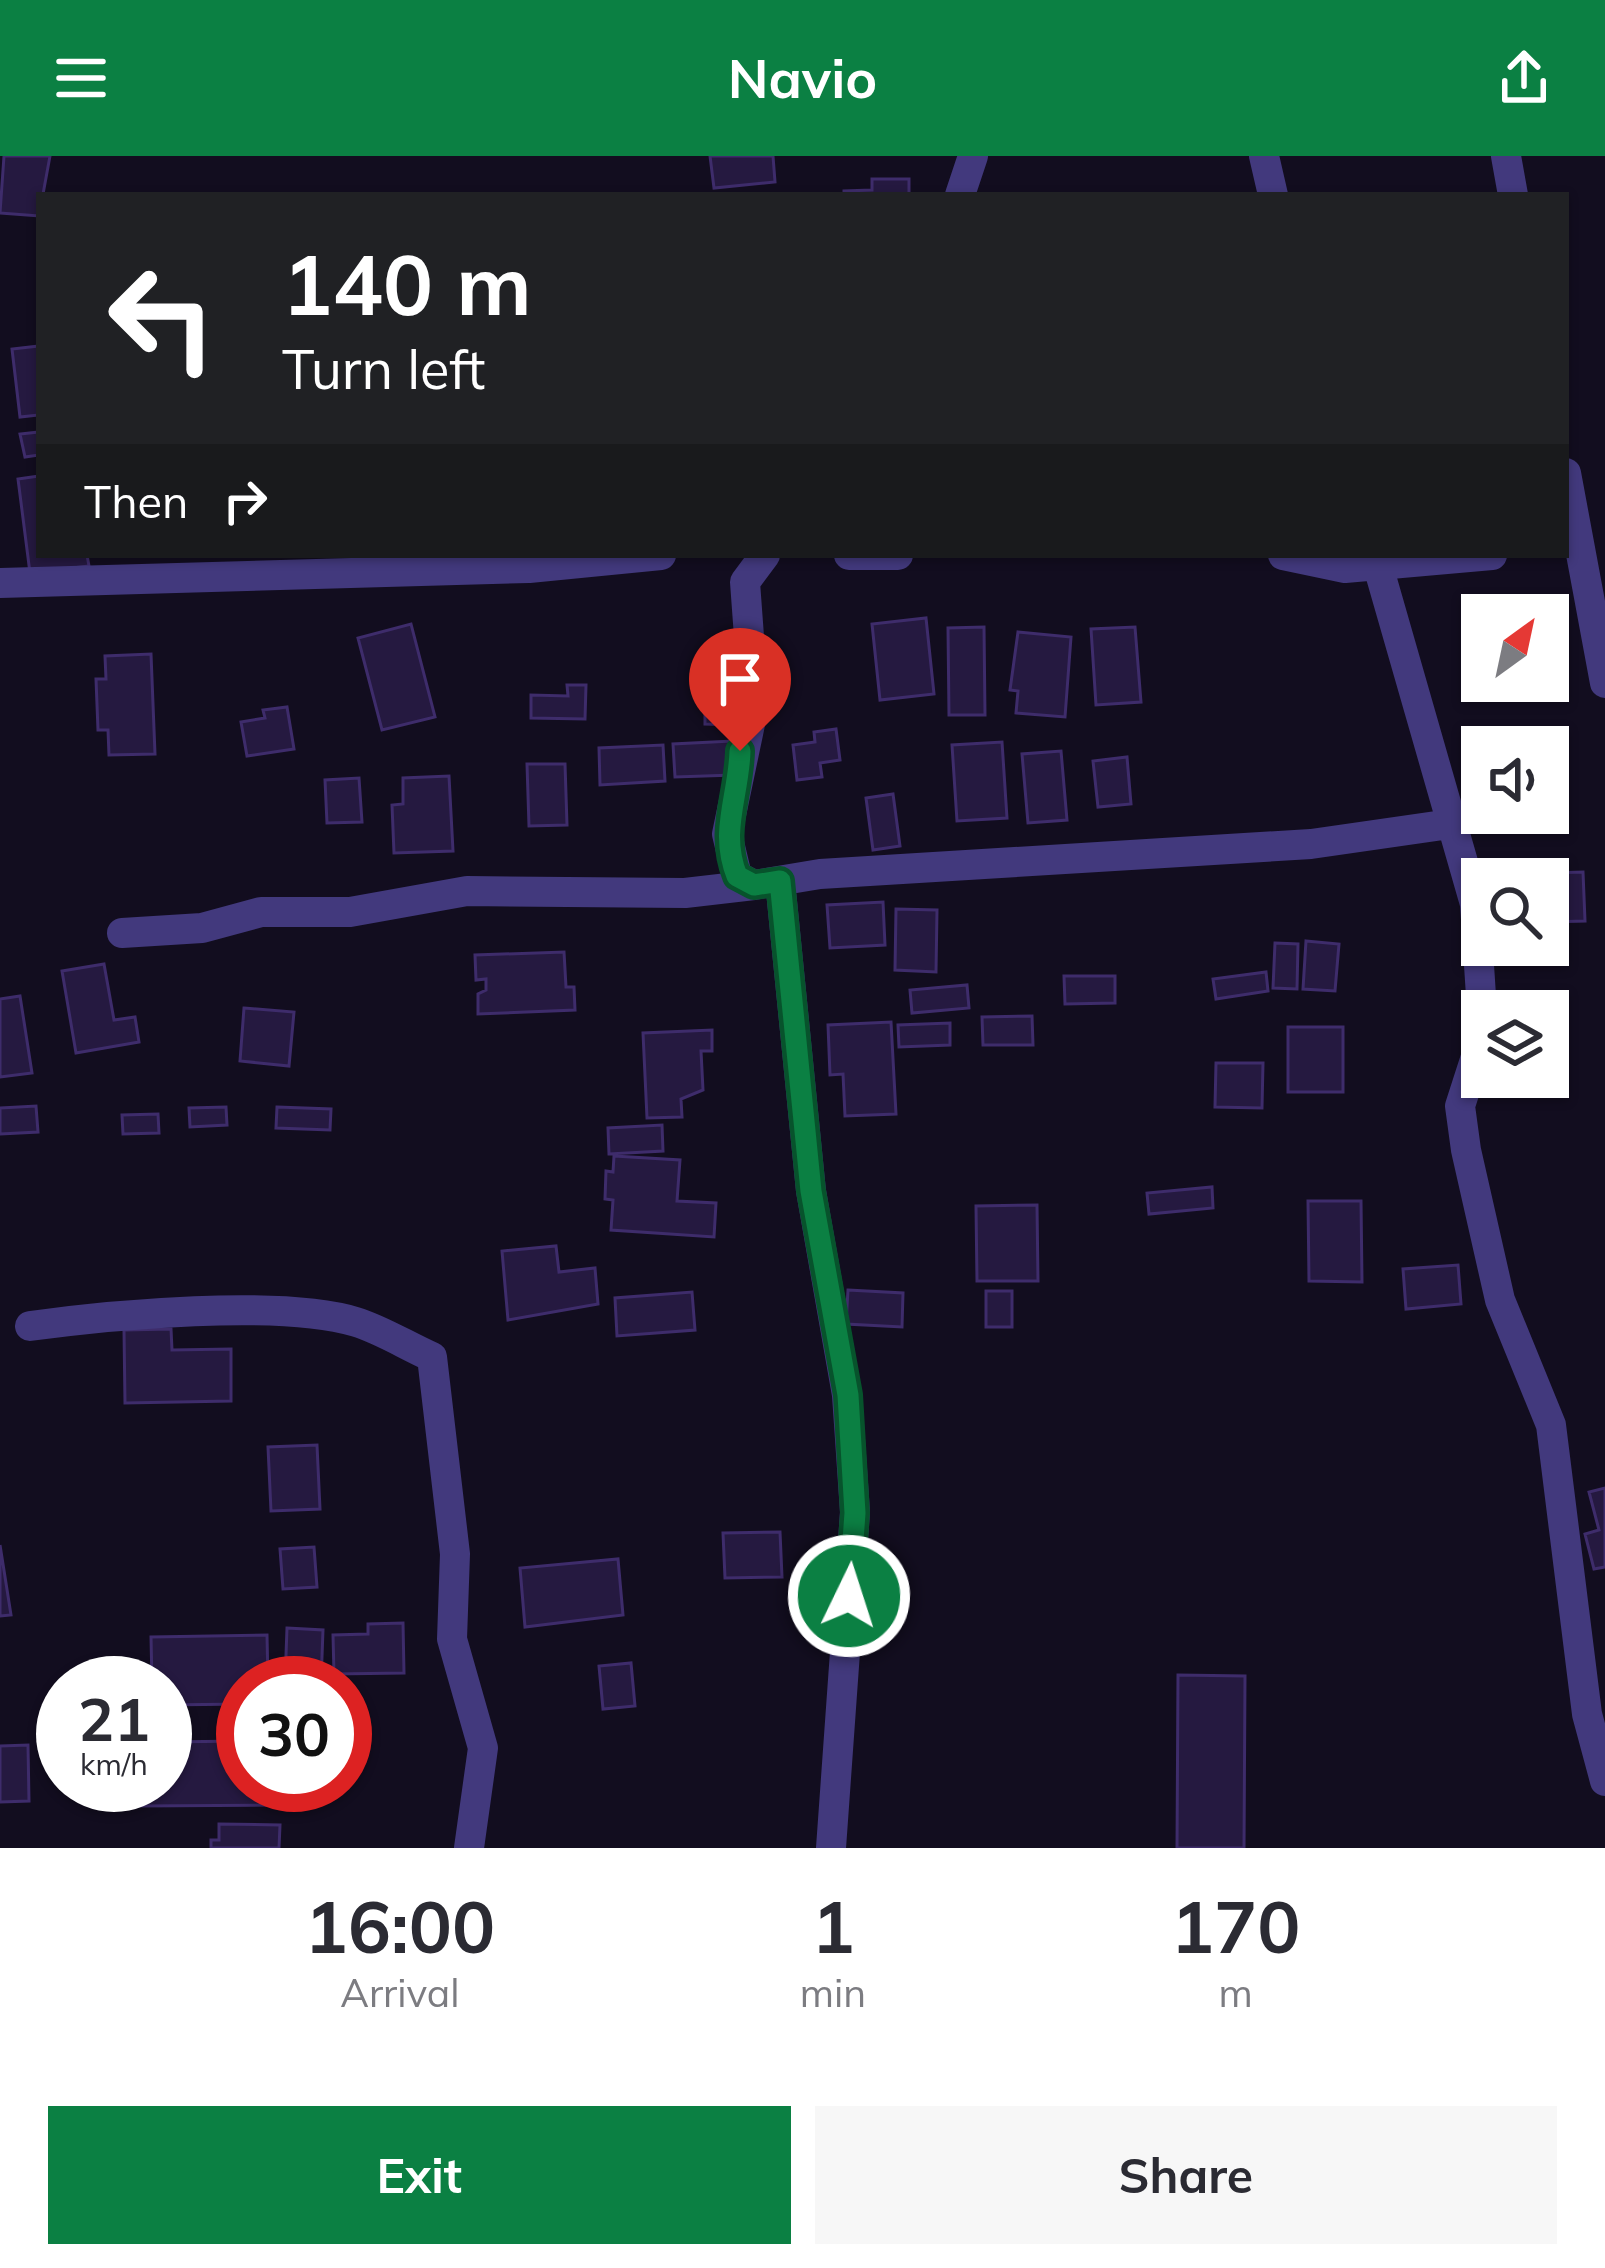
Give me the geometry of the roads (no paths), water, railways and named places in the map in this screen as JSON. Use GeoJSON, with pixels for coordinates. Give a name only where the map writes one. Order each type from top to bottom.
{"type":"FeatureCollection","features":[{"type":"Feature","properties":{"kind":"street"},"geometry":{"type":"LineString","coordinates":[[962,192],[974,156]]}},
{"type":"Feature","properties":{"kind":"street"},"geometry":{"type":"LineString","coordinates":[[1264,156],[1273,192]]}},
{"type":"Feature","properties":{"kind":"street"},"geometry":{"type":"LineString","coordinates":[[1505,156],[1512,192]]}},
{"type":"Feature","properties":{"kind":"street"},"geometry":{"type":"LineString","coordinates":[[1569,505],[1573,547],[1605,683]]}},
{"type":"Feature","properties":{"kind":"street"},"geometry":{"type":"LineString","coordinates":[[0,583],[529,568],[631,558]]}},
{"type":"Feature","properties":{"kind":"street"},"geometry":{"type":"LineString","coordinates":[[763,558],[745,582],[754,705],[727,834],[737,876],[767,883]]}},
{"type":"Feature","properties":{"kind":"street"},"geometry":{"type":"LineString","coordinates":[[1313,558],[1378,566],[1461,558]]}},
{"type":"Feature","properties":{"kind":"street"},"geometry":{"type":"LineString","coordinates":[[1378,566],[1474,904],[1480,990]]}},
{"type":"Feature","properties":{"kind":"street"},"geometry":{"type":"LineString","coordinates":[[122,933],[202,928],[261,912],[350,912],[467,891],[685,893],[1311,844],[1450,824]]}},
{"type":"Feature","properties":{"kind":"street"},"geometry":{"type":"LineString","coordinates":[[767,883],[811,1191],[848,1395],[855,1513],[831,1848]]}},
{"type":"Feature","properties":{"kind":"street"},"geometry":{"type":"LineString","coordinates":[[1463,1098],[1466,1150],[1499,1300],[1551,1425],[1587,1714],[1605,1781]]}},
{"type":"Feature","properties":{"kind":"street"},"geometry":{"type":"LineString","coordinates":[[30,1326],[116,1314],[287,1314],[353,1321],[432,1357],[455,1554],[452,1639],[472,1692],[483,1748],[469,1848]]}}]}
